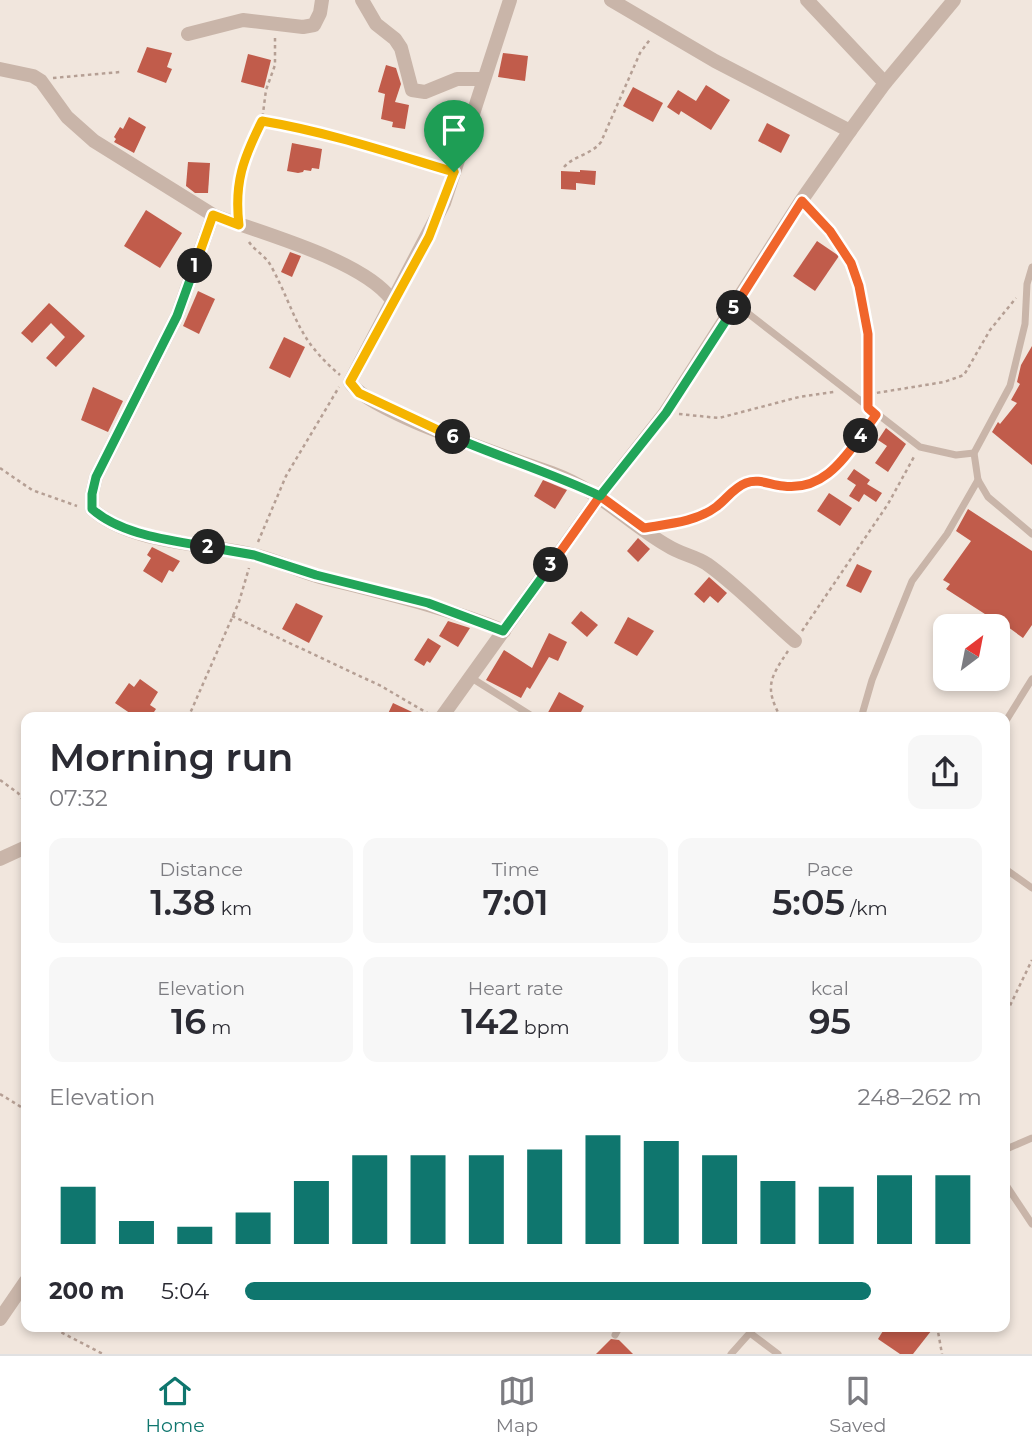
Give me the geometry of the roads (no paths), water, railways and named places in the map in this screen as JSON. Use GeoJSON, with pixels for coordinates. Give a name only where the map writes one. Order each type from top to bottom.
{"type":"FeatureCollection","features":[{"type":"Feature","properties":{"kind":"street"},"geometry":{"type":"LineString","coordinates":[[188,34],[243,20],[271,21],[303,27],[314,25],[322,0]]}},
{"type":"Feature","properties":{"kind":"street"},"geometry":{"type":"LineString","coordinates":[[362,0],[376,24],[395,39],[401,48],[412,90],[425,93],[457,79],[483,79]]}},
{"type":"Feature","properties":{"kind":"street"},"geometry":{"type":"LineString","coordinates":[[510,0],[454,172],[429,237],[350,382],[354,389],[420,424],[509,460],[554,474],[600,496],[668,547],[706,563],[795,641]]}},
{"type":"Feature","properties":{"kind":"street"},"geometry":{"type":"LineString","coordinates":[[611,0],[657,29],[850,131]]}},
{"type":"Feature","properties":{"kind":"street"},"geometry":{"type":"LineString","coordinates":[[807,0],[885,83]]}},
{"type":"Feature","properties":{"kind":"street"},"geometry":{"type":"LineString","coordinates":[[445,712],[600,496],[666,413],[850,131],[885,83],[954,0]]}},
{"type":"Feature","properties":{"kind":"street"},"geometry":{"type":"LineString","coordinates":[[0,69],[33,76],[49,89],[67,117],[94,141],[213,215],[342,264],[377,284],[393,300]]}},
{"type":"Feature","properties":{"kind":"street"},"geometry":{"type":"LineString","coordinates":[[213,215],[177,316],[96,477],[92,509],[99,516],[133,530],[208,548],[254,555],[316,575],[428,603],[503,631]]}},
{"type":"Feature","properties":{"kind":"street"},"geometry":{"type":"LineString","coordinates":[[0,859],[21,849]]}},
{"type":"Feature","properties":{"kind":"street"},"geometry":{"type":"LineString","coordinates":[[0,1319],[21,1289]]}},
{"type":"Feature","properties":{"kind":"lane"},"geometry":{"type":"LineString","coordinates":[[1032,267],[1027,284],[1025,324],[1010,386],[974,453],[978,480],[988,497],[1032,534]]}},
{"type":"Feature","properties":{"kind":"lane"},"geometry":{"type":"LineString","coordinates":[[736,304],[920,447],[956,455],[974,453]]}},
{"type":"Feature","properties":{"kind":"lane"},"geometry":{"type":"LineString","coordinates":[[863,712],[872,680],[912,581],[947,534],[978,480]]}},
{"type":"Feature","properties":{"kind":"lane"},"geometry":{"type":"LineString","coordinates":[[469,676],[526,712]]}},
{"type":"Feature","properties":{"kind":"lane"},"geometry":{"type":"LineString","coordinates":[[1010,714],[1032,679]]}},
{"type":"Feature","properties":{"kind":"lane"},"geometry":{"type":"LineString","coordinates":[[1010,872],[1032,888]]}},
{"type":"Feature","properties":{"kind":"lane"},"geometry":{"type":"LineString","coordinates":[[1010,1147],[1032,1138]]}},
{"type":"Feature","properties":{"kind":"lane"},"geometry":{"type":"LineString","coordinates":[[1010,1191],[1032,1224]]}},
{"type":"Feature","properties":{"kind":"lane"},"geometry":{"type":"LineString","coordinates":[[731,1354],[750,1333],[778,1354]]}}]}
